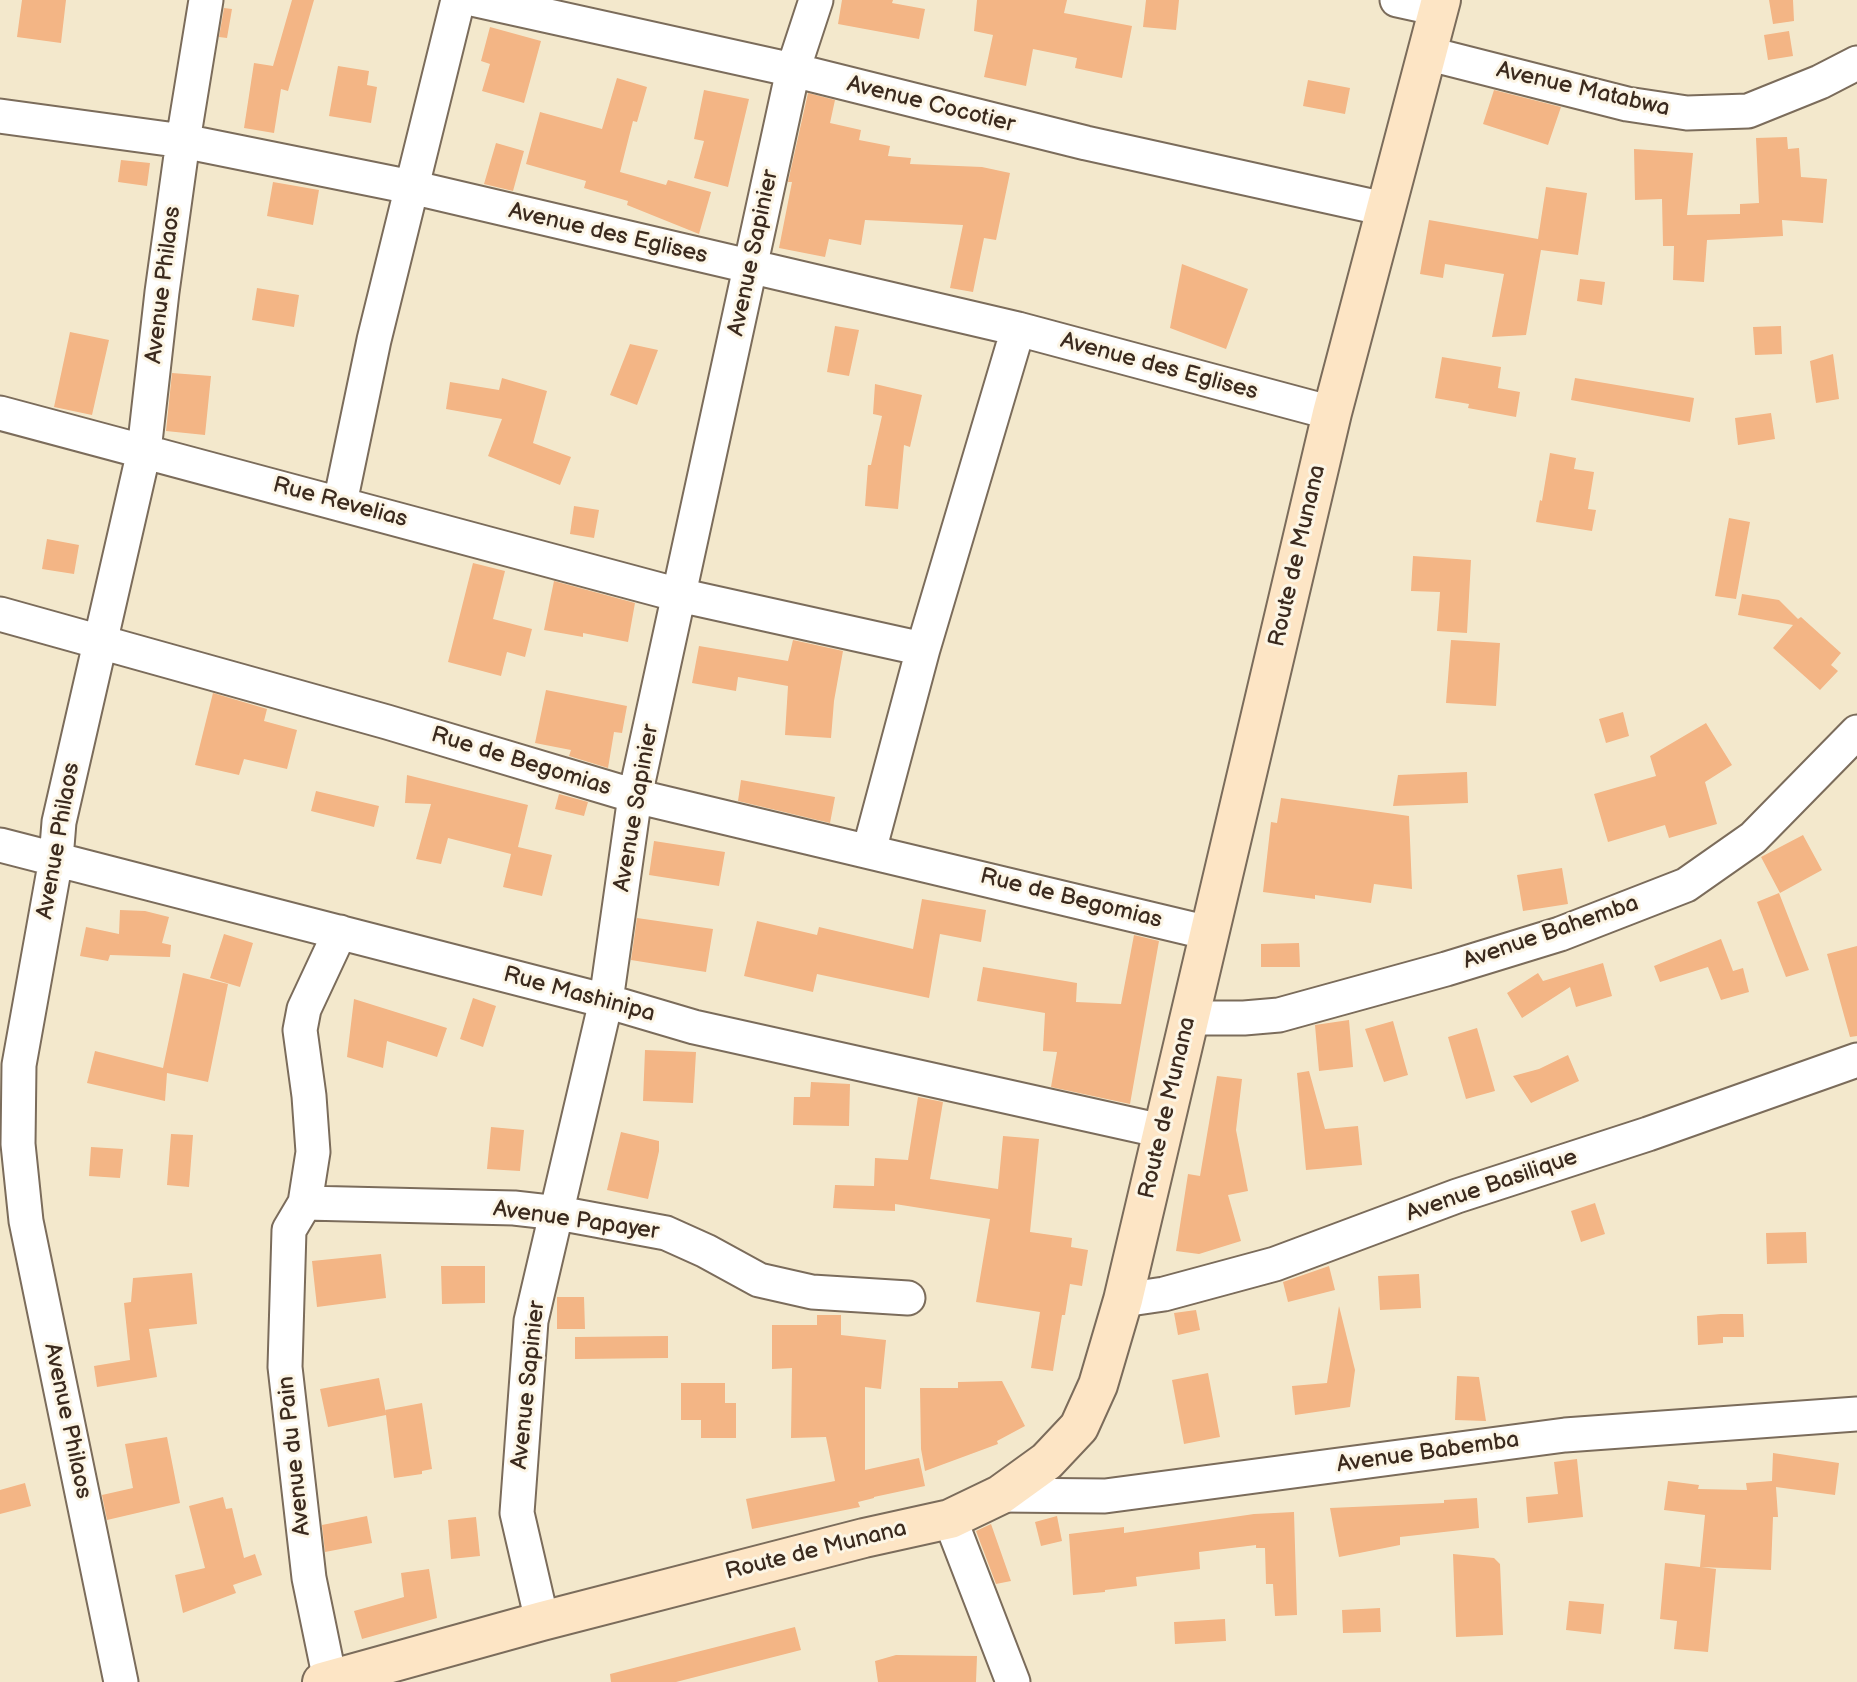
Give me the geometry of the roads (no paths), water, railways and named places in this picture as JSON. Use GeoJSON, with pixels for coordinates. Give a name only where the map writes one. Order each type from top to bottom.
{"type":"FeatureCollection","features":[{"type":"Feature","properties":{"kind":"main road","name":"Route de Munana"},"geometry":{"type":"LineString","coordinates":[[326,1681],[542,1621],[950,1519],[1000,1495],[1047,1461],[1079,1426],[1098,1385],[1124,1300],[1332,413],[1440,5]]}},
{"type":"Feature","properties":{"kind":"street","name":"Avenue Philaos"},"geometry":{"type":"LineString","coordinates":[[121,1682],[26,1221],[18,1144],[19,1065],[56,859],[60,822],[144,451],[162,292],[206,0]]}},
{"type":"Feature","properties":{"kind":"street"},"geometry":{"type":"LineString","coordinates":[[340,503],[374,340],[458,0]]}},
{"type":"Feature","properties":{"kind":"street","name":"Avenue Cocotier"},"geometry":{"type":"LineString","coordinates":[[476,0],[793,70],[1086,143],[1385,209]]}},
{"type":"Feature","properties":{"kind":"street","name":"Avenue Sapinier"},"geometry":{"type":"LineString","coordinates":[[542,1621],[517,1513],[531,1321],[606,1001],[635,796],[793,70],[816,0]]}},
{"type":"Feature","properties":{"kind":"street"},"geometry":{"type":"LineString","coordinates":[[1397,0],[1440,5]]}},
{"type":"Feature","properties":{"kind":"street","name":"Avenue Matabwa"},"geometry":{"type":"LineString","coordinates":[[1426,53],[1627,104],[1687,113],[1748,111],[1820,82],[1857,63]]}},
{"type":"Feature","properties":{"kind":"street","name":"Avenue des Eglises"},"geometry":{"type":"LineString","coordinates":[[0,116],[183,141],[411,187],[1018,329],[1332,413]]}},
{"type":"Feature","properties":{"kind":"street"},"geometry":{"type":"LineString","coordinates":[[869,851],[923,649],[1018,329]]}},
{"type":"Feature","properties":{"kind":"street","name":"Rue Revelias"},"geometry":{"type":"LineString","coordinates":[[0,413],[679,595],[923,649]]}},
{"type":"Feature","properties":{"kind":"street","name":"Rue de Begomias"},"geometry":{"type":"LineString","coordinates":[[0,614],[387,722],[635,796],[1209,933]]}},
{"type":"Feature","properties":{"kind":"street","name":"Avenue Bahemba"},"geometry":{"type":"LineString","coordinates":[[1190,1018],[1279,1015],[1560,934],[1686,885],[1754,838],[1857,732]]}},
{"type":"Feature","properties":{"kind":"street","name":"Rue Mashinipa"},"geometry":{"type":"LineString","coordinates":[[0,845],[606,1001],[694,1027],[1162,1131]]}},
{"type":"Feature","properties":{"kind":"street","name":"Avenue du Pain"},"geometry":{"type":"LineString","coordinates":[[326,1681],[309,1578],[285,1367],[297,1216],[313,1152],[300,1030],[304,1009],[340,932]]}},
{"type":"Feature","properties":{"kind":"street","name":"Avenue Basilique"},"geometry":{"type":"LineString","coordinates":[[1124,1300],[1164,1294],[1275,1264],[1457,1196],[1648,1134],[1857,1060]]}},
{"type":"Feature","properties":{"kind":"street","name":"Avenue Papayer"},"geometry":{"type":"LineString","coordinates":[[297,1216],[514,1208],[558,1213],[666,1233],[759,1280],[812,1292],[908,1298]]}},
{"type":"Feature","properties":{"kind":"street","name":"Avenue Babemba"},"geometry":{"type":"LineString","coordinates":[[1000,1495],[1105,1496],[1565,1435],[1857,1414]]}},
{"type":"Feature","properties":{"kind":"street"},"geometry":{"type":"LineString","coordinates":[[950,1519],[1013,1682]]}}]}
